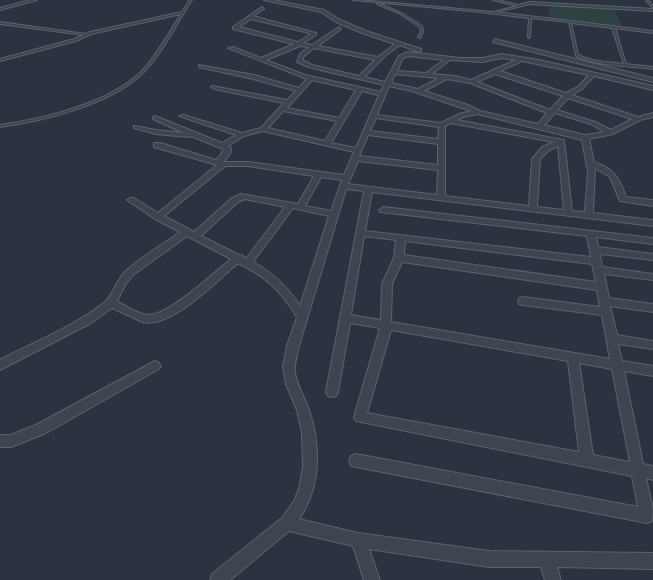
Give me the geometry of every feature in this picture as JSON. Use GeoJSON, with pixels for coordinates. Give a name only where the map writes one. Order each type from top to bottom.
{"type":"FeatureCollection","features":[{"type":"Feature","properties":{"kind":"street"},"geometry":{"type":"LineString","coordinates":[[0,9],[35,0]]}},
{"type":"Feature","properties":{"kind":"street"},"geometry":{"type":"LineString","coordinates":[[266,0],[322,11],[347,25],[398,44],[460,60]]}},
{"type":"Feature","properties":{"kind":"street"},"geometry":{"type":"LineString","coordinates":[[262,8],[235,28],[299,44],[378,59]]}},
{"type":"Feature","properties":{"kind":"street"},"geometry":{"type":"LineString","coordinates":[[250,17],[313,33],[312,36],[299,44],[263,59]]}},
{"type":"Feature","properties":{"kind":"street"},"geometry":{"type":"LineString","coordinates":[[339,28],[313,47],[299,59],[299,61],[310,66],[419,91],[466,106],[478,112]]}},
{"type":"Feature","properties":{"kind":"street"},"geometry":{"type":"LineString","coordinates":[[495,41],[653,80]]}},
{"type":"Feature","properties":{"kind":"street"},"geometry":{"type":"LineString","coordinates":[[360,78],[378,59],[398,44]]}},
{"type":"Feature","properties":{"kind":"street"},"geometry":{"type":"LineString","coordinates":[[231,48],[311,78],[383,94]]}},
{"type":"Feature","properties":{"kind":"street"},"geometry":{"type":"LineString","coordinates":[[218,580],[287,523],[302,501],[309,477],[311,454],[310,432],[291,384],[289,367],[302,316],[345,182],[387,84],[401,57],[405,54],[460,60],[483,60],[498,56],[539,62],[653,88]]}},
{"type":"Feature","properties":{"kind":"street"},"geometry":{"type":"LineString","coordinates":[[427,75],[448,59]]}},
{"type":"Feature","properties":{"kind":"street"},"geometry":{"type":"LineString","coordinates":[[472,82],[520,60]]}},
{"type":"Feature","properties":{"kind":"street"},"geometry":{"type":"LineString","coordinates":[[201,66],[254,77],[300,90]]}},
{"type":"Feature","properties":{"kind":"street"},"geometry":{"type":"LineString","coordinates":[[394,72],[446,77],[472,82],[553,112],[593,123],[612,133]]}},
{"type":"Feature","properties":{"kind":"street"},"geometry":{"type":"LineString","coordinates":[[496,72],[638,119]]}},
{"type":"Feature","properties":{"kind":"street"},"geometry":{"type":"LineString","coordinates":[[540,126],[567,96],[580,88],[593,74]]}},
{"type":"Feature","properties":{"kind":"street"},"geometry":{"type":"LineString","coordinates":[[419,91],[446,77]]}},
{"type":"Feature","properties":{"kind":"street"},"geometry":{"type":"LineString","coordinates":[[223,146],[242,135],[263,128],[290,102],[311,78]]}},
{"type":"Feature","properties":{"kind":"street"},"geometry":{"type":"LineString","coordinates":[[214,87],[290,102]]}},
{"type":"Feature","properties":{"kind":"street"},"geometry":{"type":"LineString","coordinates":[[328,144],[360,89]]}},
{"type":"Feature","properties":{"kind":"street"},"geometry":{"type":"LineString","coordinates":[[283,109],[341,120]]}},
{"type":"Feature","properties":{"kind":"street"},"geometry":{"type":"LineString","coordinates":[[373,116],[442,125],[469,112],[478,112],[585,137]]}},
{"type":"Feature","properties":{"kind":"street"},"geometry":{"type":"LineString","coordinates":[[451,121],[561,141],[612,133],[638,119],[653,115]]}},
{"type":"Feature","properties":{"kind":"street"},"geometry":{"type":"LineString","coordinates":[[182,116],[242,135]]}},
{"type":"Feature","properties":{"kind":"street"},"geometry":{"type":"LineString","coordinates":[[155,118],[223,146],[228,150],[220,163],[158,217]]}},
{"type":"Feature","properties":{"kind":"street"},"geometry":{"type":"LineString","coordinates":[[441,197],[442,125]]}},
{"type":"Feature","properties":{"kind":"street"},"geometry":{"type":"LineString","coordinates":[[136,127],[156,132],[200,137]]}},
{"type":"Feature","properties":{"kind":"street"},"geometry":{"type":"LineString","coordinates":[[263,128],[328,144],[357,155],[441,168]]}},
{"type":"Feature","properties":{"kind":"street"},"geometry":{"type":"LineString","coordinates":[[366,133],[442,142]]}},
{"type":"Feature","properties":{"kind":"street"},"geometry":{"type":"LineString","coordinates":[[585,137],[591,164],[589,215]]}},
{"type":"Feature","properties":{"kind":"street"},"geometry":{"type":"LineString","coordinates":[[533,208],[536,159],[545,150],[561,141]]}},
{"type":"Feature","properties":{"kind":"street"},"geometry":{"type":"LineString","coordinates":[[561,141],[568,212]]}},
{"type":"Feature","properties":{"kind":"street"},"geometry":{"type":"LineString","coordinates":[[157,146],[220,163],[248,164],[318,174],[368,189],[653,222]]}},
{"type":"Feature","properties":{"kind":"street"},"geometry":{"type":"LineString","coordinates":[[591,164],[613,174],[623,199],[653,202]]}},
{"type":"Feature","properties":{"kind":"street"},"geometry":{"type":"LineString","coordinates":[[300,208],[318,174]]}},
{"type":"Feature","properties":{"kind":"street"},"geometry":{"type":"LineString","coordinates":[[332,392],[368,189]]}},
{"type":"Feature","properties":{"kind":"street"},"geometry":{"type":"LineString","coordinates":[[0,365],[87,320],[111,302],[121,283],[130,273],[191,234],[235,200],[244,196],[334,214]]}},
{"type":"Feature","properties":{"kind":"street"},"geometry":{"type":"LineString","coordinates":[[131,200],[158,217],[239,257],[262,271],[285,291],[302,316]]}},
{"type":"Feature","properties":{"kind":"street"},"geometry":{"type":"LineString","coordinates":[[248,263],[290,206]]}},
{"type":"Feature","properties":{"kind":"street"},"geometry":{"type":"LineString","coordinates":[[383,210],[653,242]]}},
{"type":"Feature","properties":{"kind":"street"},"geometry":{"type":"LineString","coordinates":[[361,232],[596,260],[653,258]]}},
{"type":"Feature","properties":{"kind":"street"},"geometry":{"type":"LineString","coordinates":[[356,461],[647,516],[591,234]]}},
{"type":"Feature","properties":{"kind":"street"},"geometry":{"type":"LineString","coordinates":[[402,238],[399,258],[387,284],[386,327],[360,417],[653,473]]}},
{"type":"Feature","properties":{"kind":"street"},"geometry":{"type":"LineString","coordinates":[[111,302],[147,319],[154,319],[177,307],[239,257]]}},
{"type":"Feature","properties":{"kind":"street"},"geometry":{"type":"LineString","coordinates":[[399,258],[602,287]]}},
{"type":"Feature","properties":{"kind":"street"},"geometry":{"type":"LineString","coordinates":[[596,260],[653,277]]}},
{"type":"Feature","properties":{"kind":"street"},"geometry":{"type":"LineString","coordinates":[[522,301],[606,307],[653,308]]}},
{"type":"Feature","properties":{"kind":"street"},"geometry":{"type":"LineString","coordinates":[[345,318],[386,327],[653,371]]}},
{"type":"Feature","properties":{"kind":"street"},"geometry":{"type":"LineString","coordinates":[[612,339],[653,345]]}},
{"type":"Feature","properties":{"kind":"street"},"geometry":{"type":"LineString","coordinates":[[573,358],[587,461]]}},
{"type":"Feature","properties":{"kind":"street"},"geometry":{"type":"LineString","coordinates":[[0,441],[11,441],[41,429],[155,366]]}},
{"type":"Feature","properties":{"kind":"street"},"geometry":{"type":"LineString","coordinates":[[287,523],[358,540],[489,559],[653,560]]}},
{"type":"Feature","properties":{"kind":"street"},"geometry":{"type":"LineString","coordinates":[[358,540],[372,580]]}},
{"type":"Feature","properties":{"kind":"street"},"geometry":{"type":"LineString","coordinates":[[546,559],[553,580]]}},
{"type":"Feature","properties":{"kind":"street"},"geometry":{"type":"LineString","coordinates":[[626,560],[653,569]]}},
{"type":"Feature","properties":{"kind":"lane"},"geometry":{"type":"LineString","coordinates":[[0,126],[39,118],[84,104],[132,82],[142,73],[163,45],[191,0]]}},
{"type":"Feature","properties":{"kind":"lane"},"geometry":{"type":"LineString","coordinates":[[354,0],[491,12],[653,32]]}},
{"type":"Feature","properties":{"kind":"lane"},"geometry":{"type":"LineString","coordinates":[[494,0],[518,5]]}},
{"type":"Feature","properties":{"kind":"lane"},"geometry":{"type":"LineString","coordinates":[[581,0],[584,6]]}},
{"type":"Feature","properties":{"kind":"lane"},"geometry":{"type":"LineString","coordinates":[[647,0],[653,8]]}},
{"type":"Feature","properties":{"kind":"lane"},"geometry":{"type":"LineString","coordinates":[[372,1],[400,13],[417,24],[422,29],[419,37]]}},
{"type":"Feature","properties":{"kind":"lane"},"geometry":{"type":"LineString","coordinates":[[491,12],[537,1],[584,6],[653,8]]}},
{"type":"Feature","properties":{"kind":"lane"},"geometry":{"type":"LineString","coordinates":[[0,60],[75,40],[86,34],[182,13]]}},
{"type":"Feature","properties":{"kind":"lane"},"geometry":{"type":"LineString","coordinates":[[529,37],[530,18]]}},
{"type":"Feature","properties":{"kind":"lane"},"geometry":{"type":"LineString","coordinates":[[570,22],[577,55],[580,57],[653,68]]}},
{"type":"Feature","properties":{"kind":"lane"},"geometry":{"type":"LineString","coordinates":[[0,23],[86,34]]}},
{"type":"Feature","properties":{"kind":"lane"},"geometry":{"type":"LineString","coordinates":[[613,27],[625,64]]}},
{"type":"Feature","properties":{"kind":"shaded area"},"geometry":{"type":"Polygon","coordinates":[[[549,5],[614,10],[622,27],[550,18],[549,5]]]}}]}
